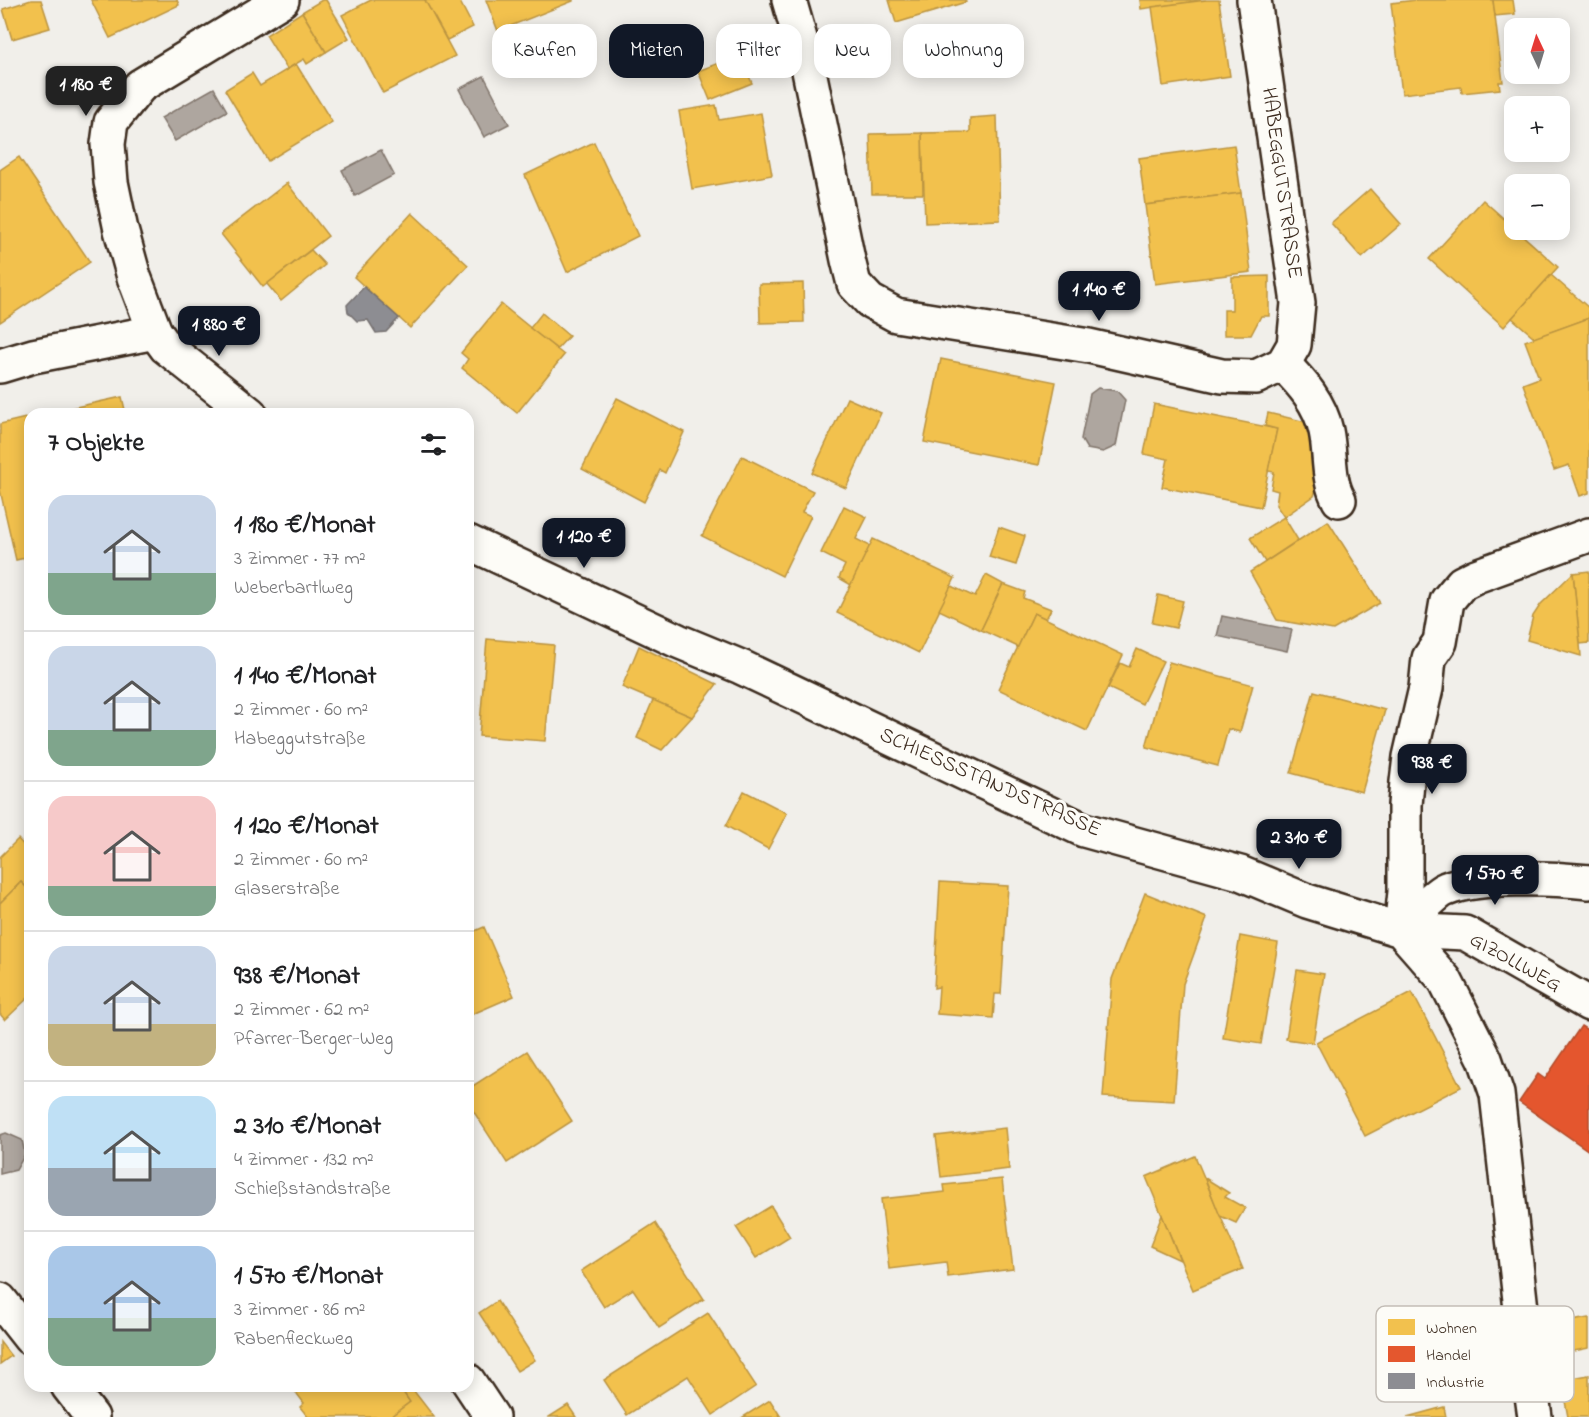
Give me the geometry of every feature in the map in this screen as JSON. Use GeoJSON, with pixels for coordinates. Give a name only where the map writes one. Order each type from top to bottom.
{"type":"FeatureCollection","features":[{"type":"Feature","properties":{"kind":"street"},"geometry":{"type":"LineString","coordinates":[[242,408],[166,347],[155,332],[134,277],[115,206],[108,144],[111,122],[140,86],[282,0]]}},
{"type":"Feature","properties":{"kind":"street"},"geometry":{"type":"LineString","coordinates":[[789,0],[808,66],[854,284],[870,301],[896,315],[1089,346],[1222,376],[1256,377],[1283,364],[1303,385],[1322,414],[1333,489],[1339,500]]}},
{"type":"Feature","properties":{"kind":"street","name":"HABEGGUTSTRASSE"},"geometry":{"type":"LineString","coordinates":[[1254,0],[1298,303],[1294,345],[1283,364]]}},
{"type":"Feature","properties":{"kind":"street"},"geometry":{"type":"LineString","coordinates":[[0,366],[33,356],[155,332]]}},
{"type":"Feature","properties":{"kind":"street"},"geometry":{"type":"LineString","coordinates":[[1520,1306],[1497,1094],[1485,1059],[1445,980],[1401,930],[1405,891],[1405,805],[1410,757],[1426,688],[1430,658],[1440,642],[1446,601],[1462,583],[1589,535]]}},
{"type":"Feature","properties":{"kind":"street","name":"SCHIESSSTANDSTRASSE"},"geometry":{"type":"LineString","coordinates":[[474,545],[1084,830],[1240,873],[1307,901],[1401,930]]}},
{"type":"Feature","properties":{"kind":"street"},"geometry":{"type":"LineString","coordinates":[[1401,930],[1444,890],[1502,880],[1537,879],[1589,882]]}},
{"type":"Feature","properties":{"kind":"street","name":"GIZOLLWEG"},"geometry":{"type":"LineString","coordinates":[[1401,930],[1465,933],[1589,1004]]}},
{"type":"Feature","properties":{"kind":"street"},"geometry":{"type":"LineString","coordinates":[[0,1300],[24,1330]]}},
{"type":"Feature","properties":{"kind":"street"},"geometry":{"type":"LineString","coordinates":[[474,1390],[492,1417]]}},
{"type":"Feature","properties":{"kind":"street"},"geometry":{"type":"LineString","coordinates":[[73,1392],[92,1417]]}},
{"type":"Feature","properties":{"kind":"street"},"geometry":{"type":"LineString","coordinates":[[1533,1402],[1535,1417]]}},
{"type":"Feature","properties":{"kind":"shaded area"},"geometry":{"type":"Polygon","coordinates":[[[484,76],[509,124],[484,137],[459,89],[484,76]]]}},
{"type":"Feature","properties":{"kind":"shaded area"},"geometry":{"type":"Polygon","coordinates":[[[214,88],[227,111],[175,141],[161,118],[214,88]]]}},
{"type":"Feature","properties":{"kind":"shaded area"},"geometry":{"type":"Polygon","coordinates":[[[381,150],[394,175],[355,196],[342,170],[381,150]]]}},
{"type":"Feature","properties":{"kind":"shaded area"},"geometry":{"type":"Polygon","coordinates":[[[1098,388],[1117,391],[1125,400],[1116,446],[1103,452],[1087,449],[1081,439],[1090,394],[1098,388]]]}},
{"type":"Feature","properties":{"kind":"shaded area"},"geometry":{"type":"Polygon","coordinates":[[[1222,616],[1292,630],[1287,651],[1217,636],[1222,616]]]}},
{"type":"Feature","properties":{"kind":"shaded area"},"geometry":{"type":"Polygon","coordinates":[[[6,1133],[22,1140],[24,1156],[16,1170],[0,1174],[0,1135],[6,1133]]]}},
{"type":"Feature","properties":{"kind":"building: Wohnen"},"geometry":{"type":"Polygon","coordinates":[[[31,0],[41,0],[50,28],[12,39],[3,9],[31,0]]]}},
{"type":"Feature","properties":{"kind":"building: Wohnen"},"geometry":{"type":"Polygon","coordinates":[[[91,0],[177,0],[179,5],[110,38],[91,0]]]}},
{"type":"Feature","properties":{"kind":"building: Wohnen"},"geometry":{"type":"Polygon","coordinates":[[[326,0],[349,38],[326,52],[302,12],[326,0]]]}},
{"type":"Feature","properties":{"kind":"building: Wohnen"},"geometry":{"type":"Polygon","coordinates":[[[371,0],[425,0],[455,56],[383,93],[342,15],[371,0]]]}},
{"type":"Feature","properties":{"kind":"building: Wohnen"},"geometry":{"type":"Polygon","coordinates":[[[425,0],[459,0],[473,27],[447,40],[425,0]]]}},
{"type":"Feature","properties":{"kind":"building: Wohnen"},"geometry":{"type":"Polygon","coordinates":[[[486,0],[573,0],[516,24],[495,24],[486,0]]]}},
{"type":"Feature","properties":{"kind":"building: Wohnen"},"geometry":{"type":"Polygon","coordinates":[[[889,0],[965,0],[966,2],[896,23],[889,0]]]}},
{"type":"Feature","properties":{"kind":"building: Wohnen"},"geometry":{"type":"Polygon","coordinates":[[[1140,0],[1206,0],[1141,9],[1140,0]]]}},
{"type":"Feature","properties":{"kind":"building: Wohnen"},"geometry":{"type":"Polygon","coordinates":[[[1219,0],[1230,76],[1163,86],[1152,7],[1219,0]]]}},
{"type":"Feature","properties":{"kind":"building: Wohnen"},"geometry":{"type":"Polygon","coordinates":[[[1416,0],[1493,0],[1503,82],[1499,82],[1500,89],[1462,93],[1461,87],[1402,94],[1391,3],[1416,0]]]}},
{"type":"Feature","properties":{"kind":"building: Wohnen"},"geometry":{"type":"Polygon","coordinates":[[[1493,0],[1513,0],[1515,14],[1495,16],[1493,0]]]}},
{"type":"Feature","properties":{"kind":"building: Wohnen"},"geometry":{"type":"Polygon","coordinates":[[[302,12],[326,52],[307,64],[304,59],[287,69],[266,35],[302,12]]]}},
{"type":"Feature","properties":{"kind":"building: Wohnen"},"geometry":{"type":"Polygon","coordinates":[[[296,64],[332,122],[268,161],[225,90],[252,73],[260,86],[296,64]]]}},
{"type":"Feature","properties":{"kind":"building: Wohnen"},"geometry":{"type":"Polygon","coordinates":[[[716,64],[716,78],[750,78],[752,83],[710,100],[701,78],[704,78],[704,69],[716,64]]]}},
{"type":"Feature","properties":{"kind":"building: Wohnen"},"geometry":{"type":"Polygon","coordinates":[[[716,105],[719,120],[761,113],[772,175],[692,189],[679,111],[716,105]]]}},
{"type":"Feature","properties":{"kind":"building: Wohnen"},"geometry":{"type":"Polygon","coordinates":[[[997,116],[1000,220],[925,223],[922,133],[970,132],[970,118],[997,116]]]}},
{"type":"Feature","properties":{"kind":"building: Wohnen"},"geometry":{"type":"Polygon","coordinates":[[[922,133],[923,194],[872,194],[870,134],[922,133]]]}},
{"type":"Feature","properties":{"kind":"building: Wohnen"},"geometry":{"type":"Polygon","coordinates":[[[594,142],[638,236],[567,272],[525,175],[594,142]]]}},
{"type":"Feature","properties":{"kind":"building: Wohnen"},"geometry":{"type":"Polygon","coordinates":[[[1234,145],[1241,193],[1145,205],[1139,158],[1234,145]]]}},
{"type":"Feature","properties":{"kind":"building: Wohnen"},"geometry":{"type":"Polygon","coordinates":[[[19,157],[90,262],[0,322],[0,170],[19,157]]]}},
{"type":"Feature","properties":{"kind":"building: Wohnen"},"geometry":{"type":"Polygon","coordinates":[[[287,183],[328,236],[263,287],[221,234],[287,183]]]}},
{"type":"Feature","properties":{"kind":"building: Wohnen"},"geometry":{"type":"Polygon","coordinates":[[[1370,189],[1401,224],[1362,258],[1331,223],[1370,189]]]}},
{"type":"Feature","properties":{"kind":"building: Wohnen"},"geometry":{"type":"Polygon","coordinates":[[[1241,193],[1251,272],[1155,284],[1145,205],[1241,193]]]}},
{"type":"Feature","properties":{"kind":"building: Wohnen"},"geometry":{"type":"Polygon","coordinates":[[[1483,200],[1504,219],[1504,240],[1528,240],[1558,267],[1504,327],[1429,259],[1483,200]]]}},
{"type":"Feature","properties":{"kind":"building: Wohnen"},"geometry":{"type":"Polygon","coordinates":[[[412,213],[468,265],[410,328],[354,277],[412,213]]]}},
{"type":"Feature","properties":{"kind":"building: Wohnen"},"geometry":{"type":"Polygon","coordinates":[[[311,250],[325,265],[281,301],[267,284],[311,250]]]}},
{"type":"Feature","properties":{"kind":"building: Wohnen"},"geometry":{"type":"Polygon","coordinates":[[[1551,275],[1589,308],[1589,318],[1535,338],[1512,318],[1551,275]]]}},
{"type":"Feature","properties":{"kind":"building: Wohnen"},"geometry":{"type":"Polygon","coordinates":[[[1269,276],[1269,316],[1261,316],[1251,335],[1224,335],[1224,310],[1232,310],[1232,277],[1269,276]]]}},
{"type":"Feature","properties":{"kind":"building: Wohnen"},"geometry":{"type":"Polygon","coordinates":[[[803,283],[804,322],[760,323],[759,284],[803,283]]]}},
{"type":"Feature","properties":{"kind":"building: Wohnen"},"geometry":{"type":"Polygon","coordinates":[[[501,304],[564,355],[517,413],[462,368],[468,359],[461,353],[501,304]]]}},
{"type":"Feature","properties":{"kind":"building: Wohnen"},"geometry":{"type":"Polygon","coordinates":[[[542,313],[569,336],[557,349],[530,328],[542,313]]]}},
{"type":"Feature","properties":{"kind":"building: Wohnen"},"geometry":{"type":"Polygon","coordinates":[[[1589,318],[1589,493],[1580,496],[1569,465],[1554,470],[1523,384],[1539,378],[1525,341],[1589,318]]]}},
{"type":"Feature","properties":{"kind":"building: Wohnen"},"geometry":{"type":"Polygon","coordinates":[[[941,359],[1056,382],[1039,465],[924,442],[941,359]]]}},
{"type":"Feature","properties":{"kind":"building: Wohnen"},"geometry":{"type":"Polygon","coordinates":[[[122,397],[125,408],[71,408],[122,397]]]}},
{"type":"Feature","properties":{"kind":"building: Wohnen"},"geometry":{"type":"Polygon","coordinates":[[[617,398],[684,432],[665,473],[660,470],[644,502],[582,469],[617,398]]]}},
{"type":"Feature","properties":{"kind":"building: Wohnen"},"geometry":{"type":"Polygon","coordinates":[[[847,398],[881,413],[846,488],[812,473],[847,398]]]}},
{"type":"Feature","properties":{"kind":"building: Wohnen"},"geometry":{"type":"Polygon","coordinates":[[[1154,404],[1277,429],[1261,507],[1162,487],[1168,459],[1144,454],[1154,404]]]}},
{"type":"Feature","properties":{"kind":"building: Wohnen"},"geometry":{"type":"Polygon","coordinates":[[[1268,413],[1315,424],[1322,470],[1314,496],[1284,517],[1276,505],[1278,491],[1271,489],[1274,472],[1268,471],[1277,429],[1265,426],[1268,413]]]}},
{"type":"Feature","properties":{"kind":"building: Wohnen"},"geometry":{"type":"Polygon","coordinates":[[[24,418],[24,558],[16,560],[0,490],[0,424],[24,418]]]}},
{"type":"Feature","properties":{"kind":"building: Wohnen"},"geometry":{"type":"Polygon","coordinates":[[[742,456],[813,491],[802,512],[811,516],[782,576],[702,536],[742,456]]]}},
{"type":"Feature","properties":{"kind":"building: Wohnen"},"geometry":{"type":"Polygon","coordinates":[[[844,506],[867,517],[856,539],[870,546],[851,585],[839,578],[845,565],[821,553],[844,506]]]}},
{"type":"Feature","properties":{"kind":"building: Wohnen"},"geometry":{"type":"Polygon","coordinates":[[[1284,517],[1298,540],[1265,562],[1250,538],[1284,517]]]}},
{"type":"Feature","properties":{"kind":"building: Wohnen"},"geometry":{"type":"Polygon","coordinates":[[[1328,521],[1380,603],[1333,630],[1277,620],[1250,572],[1328,521]]]}},
{"type":"Feature","properties":{"kind":"building: Wohnen"},"geometry":{"type":"Polygon","coordinates":[[[999,527],[1025,536],[1016,565],[989,557],[999,527]]]}},
{"type":"Feature","properties":{"kind":"building: Wohnen"},"geometry":{"type":"Polygon","coordinates":[[[873,539],[955,578],[919,653],[837,613],[873,539]]]}},
{"type":"Feature","properties":{"kind":"building: Wohnen"},"geometry":{"type":"Polygon","coordinates":[[[1589,571],[1589,643],[1580,644],[1573,573],[1589,571]]]}},
{"type":"Feature","properties":{"kind":"building: Wohnen"},"geometry":{"type":"Polygon","coordinates":[[[1573,573],[1581,656],[1527,640],[1533,616],[1541,604],[1573,573]]]}},
{"type":"Feature","properties":{"kind":"building: Wohnen"},"geometry":{"type":"Polygon","coordinates":[[[986,575],[1003,584],[981,630],[939,610],[951,586],[975,597],[986,575]]]}},
{"type":"Feature","properties":{"kind":"building: Wohnen"},"geometry":{"type":"Polygon","coordinates":[[[1003,584],[1025,592],[1023,598],[1051,609],[1046,619],[1034,613],[1018,647],[981,630],[1003,584]]]}},
{"type":"Feature","properties":{"kind":"building: Wohnen"},"geometry":{"type":"Polygon","coordinates":[[[1158,595],[1183,601],[1176,628],[1152,623],[1158,595]]]}},
{"type":"Feature","properties":{"kind":"building: Wohnen"},"geometry":{"type":"Polygon","coordinates":[[[1034,613],[1123,655],[1087,731],[998,689],[1034,613]]]}},
{"type":"Feature","properties":{"kind":"building: Wohnen"},"geometry":{"type":"Polygon","coordinates":[[[487,639],[554,645],[545,741],[479,736],[487,639]]]}},
{"type":"Feature","properties":{"kind":"building: Wohnen"},"geometry":{"type":"Polygon","coordinates":[[[639,646],[717,684],[692,717],[622,687],[639,646]]]}},
{"type":"Feature","properties":{"kind":"building: Wohnen"},"geometry":{"type":"Polygon","coordinates":[[[1137,649],[1163,661],[1142,704],[1108,688],[1120,663],[1129,667],[1137,649]]]}},
{"type":"Feature","properties":{"kind":"building: Wohnen"},"geometry":{"type":"Polygon","coordinates":[[[1169,662],[1253,685],[1240,732],[1228,729],[1218,766],[1146,747],[1169,662]]]}},
{"type":"Feature","properties":{"kind":"building: Wohnen"},"geometry":{"type":"Polygon","coordinates":[[[1314,691],[1385,710],[1362,792],[1291,773],[1314,691]]]}},
{"type":"Feature","properties":{"kind":"building: Wohnen"},"geometry":{"type":"Polygon","coordinates":[[[653,700],[692,717],[662,750],[637,738],[653,700]]]}},
{"type":"Feature","properties":{"kind":"building: Wohnen"},"geometry":{"type":"Polygon","coordinates":[[[744,791],[787,813],[768,849],[726,826],[744,791]]]}},
{"type":"Feature","properties":{"kind":"building: Wohnen"},"geometry":{"type":"Polygon","coordinates":[[[18,839],[24,846],[24,885],[21,882],[0,903],[0,857],[18,839]]]}},
{"type":"Feature","properties":{"kind":"building: Wohnen"},"geometry":{"type":"Polygon","coordinates":[[[21,882],[24,885],[24,1002],[5,1020],[0,1014],[0,903],[21,882]]]}},
{"type":"Feature","properties":{"kind":"building: Wohnen"},"geometry":{"type":"Polygon","coordinates":[[[940,882],[1008,886],[1001,994],[995,994],[993,1018],[937,1014],[939,987],[934,988],[940,882]]]}},
{"type":"Feature","properties":{"kind":"building: Wohnen"},"geometry":{"type":"Polygon","coordinates":[[[1145,893],[1207,918],[1183,984],[1174,1101],[1103,1097],[1112,979],[1145,893]]]}},
{"type":"Feature","properties":{"kind":"building: Wohnen"},"geometry":{"type":"Polygon","coordinates":[[[484,927],[514,996],[474,1013],[474,931],[484,927]]]}},
{"type":"Feature","properties":{"kind":"building: Wohnen"},"geometry":{"type":"Polygon","coordinates":[[[1240,936],[1278,943],[1261,1044],[1223,1038],[1240,936]]]}},
{"type":"Feature","properties":{"kind":"building: Wohnen"},"geometry":{"type":"Polygon","coordinates":[[[1297,970],[1324,974],[1313,1043],[1286,1039],[1297,970]]]}},
{"type":"Feature","properties":{"kind":"building: Wohnen"},"geometry":{"type":"Polygon","coordinates":[[[1412,992],[1461,1087],[1365,1136],[1316,1042],[1412,992]]]}},
{"type":"Feature","properties":{"kind":"building: Wohnen"},"geometry":{"type":"Polygon","coordinates":[[[527,1051],[572,1121],[507,1163],[474,1112],[474,1085],[527,1051]]]}},
{"type":"Feature","properties":{"kind":"building: Wohnen"},"geometry":{"type":"Polygon","coordinates":[[[1005,1128],[1009,1169],[941,1177],[936,1136],[1005,1128]]]}},
{"type":"Feature","properties":{"kind":"building: Wohnen"},"geometry":{"type":"Polygon","coordinates":[[[1195,1156],[1243,1269],[1193,1290],[1146,1177],[1195,1156]]]}},
{"type":"Feature","properties":{"kind":"building: Wohnen"},"geometry":{"type":"Polygon","coordinates":[[[1205,1178],[1229,1193],[1225,1197],[1245,1208],[1236,1223],[1220,1216],[1205,1178]]]}},
{"type":"Feature","properties":{"kind":"building: Wohnen"},"geometry":{"type":"Polygon","coordinates":[[[1002,1179],[1013,1269],[948,1277],[946,1262],[889,1269],[881,1199],[945,1192],[944,1185],[1002,1179]]]}},
{"type":"Feature","properties":{"kind":"building: Wohnen"},"geometry":{"type":"Polygon","coordinates":[[[771,1206],[790,1237],[756,1258],[736,1227],[771,1206]]]}},
{"type":"Feature","properties":{"kind":"building: Wohnen"},"geometry":{"type":"Polygon","coordinates":[[[1162,1215],[1180,1260],[1150,1246],[1162,1215]]]}},
{"type":"Feature","properties":{"kind":"building: Wohnen"},"geometry":{"type":"Polygon","coordinates":[[[655,1223],[704,1299],[659,1328],[633,1289],[604,1307],[581,1271],[655,1223]]]}},
{"type":"Feature","properties":{"kind":"building: Wohnen"},"geometry":{"type":"Polygon","coordinates":[[[497,1301],[535,1360],[517,1371],[479,1313],[497,1301]]]}},
{"type":"Feature","properties":{"kind":"building: Wohnen"},"geometry":{"type":"Polygon","coordinates":[[[708,1313],[756,1386],[713,1415],[688,1376],[627,1415],[604,1380],[708,1313]]]}},
{"type":"Feature","properties":{"kind":"building: Wohnen"},"geometry":{"type":"Polygon","coordinates":[[[1589,1318],[1589,1348],[1574,1351],[1574,1321],[1589,1318]]]}},
{"type":"Feature","properties":{"kind":"building: Wohnen"},"geometry":{"type":"Polygon","coordinates":[[[0,1342],[11,1356],[0,1364],[0,1342]]]}},
{"type":"Feature","properties":{"kind":"building: Wohnen"},"geometry":{"type":"Polygon","coordinates":[[[1589,1375],[1589,1417],[1568,1417],[1565,1402],[1574,1402],[1574,1378],[1589,1375]]]}},
{"type":"Feature","properties":{"kind":"building: Wohnen"},"geometry":{"type":"Polygon","coordinates":[[[296,1392],[403,1392],[410,1402],[390,1417],[308,1417],[300,1407],[304,1403],[296,1392]]]}},
{"type":"Feature","properties":{"kind":"building: Wohnen"},"geometry":{"type":"Polygon","coordinates":[[[403,1392],[415,1392],[434,1417],[390,1417],[410,1402],[403,1392]]]}},
{"type":"Feature","properties":{"kind":"building: Wohnen"},"geometry":{"type":"Polygon","coordinates":[[[770,1400],[781,1417],[743,1417],[770,1400]]]}},
{"type":"Feature","properties":{"kind":"building: Wohnen"},"geometry":{"type":"Polygon","coordinates":[[[568,1405],[576,1417],[549,1417],[568,1405]]]}},
{"type":"Feature","properties":{"kind":"building: Wohnen"},"geometry":{"type":"Polygon","coordinates":[[[1444,1407],[1446,1417],[1407,1417],[1444,1407]]]}},
{"type":"Feature","properties":{"kind":"building: Handel"},"geometry":{"type":"Polygon","coordinates":[[[1581,1026],[1589,1031],[1589,1151],[1519,1102],[1538,1074],[1545,1079],[1581,1026]]]}},
{"type":"Feature","properties":{"kind":"building: Industrie"},"geometry":{"type":"Polygon","coordinates":[[[364,287],[399,318],[386,332],[376,333],[368,320],[357,321],[348,312],[347,305],[364,287]]]}}]}
